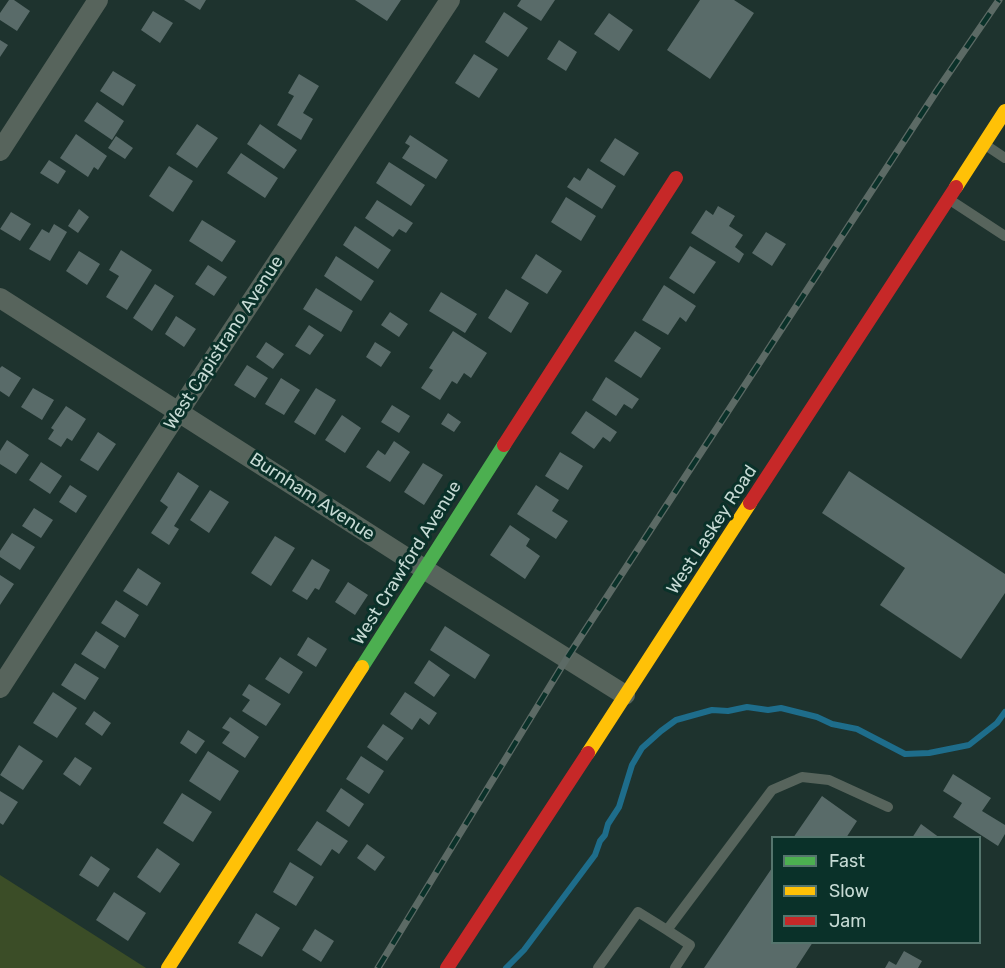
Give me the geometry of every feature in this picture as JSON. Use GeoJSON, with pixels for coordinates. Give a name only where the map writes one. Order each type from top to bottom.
{"type":"FeatureCollection","features":[{"type":"Feature","properties":{"kind":"main road","name":"West Laskey Road"},"geometry":{"type":"LineString","coordinates":[[447,968],[1005,111]]}},
{"type":"Feature","properties":{"kind":"main road","name":"West Crawford Avenue"},"geometry":{"type":"LineString","coordinates":[[168,968],[676,178]]}},
{"type":"Feature","properties":{"kind":"street"},"geometry":{"type":"LineString","coordinates":[[0,151],[98,0]]}},
{"type":"Feature","properties":{"kind":"street","name":"West Capistrano Avenue"},"geometry":{"type":"LineString","coordinates":[[0,688],[450,0]]}},
{"type":"Feature","properties":{"kind":"street","name":"Burnham Avenue"},"geometry":{"type":"LineString","coordinates":[[0,298],[625,695]]}},
{"type":"Feature","properties":{"kind":"lane"},"geometry":{"type":"LineString","coordinates":[[984,143],[1005,158]]}},
{"type":"Feature","properties":{"kind":"lane"},"geometry":{"type":"LineString","coordinates":[[947,199],[1005,236]]}},
{"type":"Feature","properties":{"kind":"lane"},"geometry":{"type":"LineString","coordinates":[[667,930],[772,790],[802,777],[830,780],[888,807]]}},
{"type":"Feature","properties":{"kind":"lane"},"geometry":{"type":"LineString","coordinates":[[598,968],[638,912],[690,945],[675,968]]}},
{"type":"Feature","properties":{"kind":"green space"},"geometry":{"type":"Polygon","coordinates":[[[0,875],[146,968],[0,968],[0,875]]]}},
{"type":"Feature","properties":{"kind":"building"},"geometry":{"type":"Polygon","coordinates":[[[9,0],[14,0],[30,11],[17,31],[0,20],[0,13],[9,0]]]}},
{"type":"Feature","properties":{"kind":"building"},"geometry":{"type":"Polygon","coordinates":[[[184,0],[206,0],[200,10],[184,0]]]}},
{"type":"Feature","properties":{"kind":"building"},"geometry":{"type":"Polygon","coordinates":[[[355,0],[401,0],[387,21],[355,0]]]}},
{"type":"Feature","properties":{"kind":"building"},"geometry":{"type":"Polygon","coordinates":[[[521,0],[555,0],[541,21],[517,6],[521,0]]]}},
{"type":"Feature","properties":{"kind":"building"},"geometry":{"type":"Polygon","coordinates":[[[700,0],[734,0],[754,13],[710,79],[667,50],[700,0]]]}},
{"type":"Feature","properties":{"kind":"building"},"geometry":{"type":"Polygon","coordinates":[[[153,11],[173,23],[160,43],[141,30],[153,11]]]}},
{"type":"Feature","properties":{"kind":"building"},"geometry":{"type":"Polygon","coordinates":[[[504,12],[528,28],[508,57],[485,42],[504,12]]]}},
{"type":"Feature","properties":{"kind":"building"},"geometry":{"type":"Polygon","coordinates":[[[609,13],[633,30],[619,51],[594,34],[609,13]]]}},
{"type":"Feature","properties":{"kind":"building"},"geometry":{"type":"Polygon","coordinates":[[[0,40],[8,45],[0,57],[0,40]]]}},
{"type":"Feature","properties":{"kind":"building"},"geometry":{"type":"Polygon","coordinates":[[[559,40],[577,52],[566,71],[547,59],[559,40]]]}},
{"type":"Feature","properties":{"kind":"building"},"geometry":{"type":"Polygon","coordinates":[[[474,54],[498,69],[479,98],[455,83],[474,54]]]}},
{"type":"Feature","properties":{"kind":"building"},"geometry":{"type":"Polygon","coordinates":[[[113,71],[136,85],[123,106],[100,91],[113,71]]]}},
{"type":"Feature","properties":{"kind":"building"},"geometry":{"type":"Polygon","coordinates":[[[299,74],[319,86],[303,113],[313,119],[301,140],[277,125],[294,96],[288,93],[299,74]]]}},
{"type":"Feature","properties":{"kind":"building"},"geometry":{"type":"Polygon","coordinates":[[[97,102],[124,121],[112,140],[84,121],[97,102]]]}},
{"type":"Feature","properties":{"kind":"building"},"geometry":{"type":"Polygon","coordinates":[[[197,124],[218,138],[197,168],[176,154],[197,124]]]}},
{"type":"Feature","properties":{"kind":"building"},"geometry":{"type":"Polygon","coordinates":[[[260,124],[297,150],[284,169],[247,144],[260,124]]]}},
{"type":"Feature","properties":{"kind":"building"},"geometry":{"type":"Polygon","coordinates":[[[76,134],[107,156],[98,170],[94,167],[88,177],[60,158],[76,134]]]}},
{"type":"Feature","properties":{"kind":"building"},"geometry":{"type":"Polygon","coordinates":[[[410,135],[448,160],[436,179],[402,158],[410,146],[405,143],[410,135]]]}},
{"type":"Feature","properties":{"kind":"building"},"geometry":{"type":"Polygon","coordinates":[[[116,136],[133,148],[125,159],[108,148],[116,136]]]}},
{"type":"Feature","properties":{"kind":"building"},"geometry":{"type":"Polygon","coordinates":[[[615,138],[639,153],[624,176],[600,161],[615,138]]]}},
{"type":"Feature","properties":{"kind":"building"},"geometry":{"type":"Polygon","coordinates":[[[241,153],[278,178],[265,198],[227,173],[241,153]]]}},
{"type":"Feature","properties":{"kind":"building"},"geometry":{"type":"Polygon","coordinates":[[[49,160],[66,171],[58,184],[40,173],[49,160]]]}},
{"type":"Feature","properties":{"kind":"building"},"geometry":{"type":"Polygon","coordinates":[[[389,162],[425,185],[411,206],[376,183],[389,162]]]}},
{"type":"Feature","properties":{"kind":"building"},"geometry":{"type":"Polygon","coordinates":[[[169,166],[193,181],[173,212],[149,196],[169,166]]]}},
{"type":"Feature","properties":{"kind":"building"},"geometry":{"type":"Polygon","coordinates":[[[588,168],[616,186],[602,209],[567,187],[574,177],[580,181],[588,168]]]}},
{"type":"Feature","properties":{"kind":"building"},"geometry":{"type":"Polygon","coordinates":[[[566,197],[596,216],[581,241],[551,222],[566,197]]]}},
{"type":"Feature","properties":{"kind":"building"},"geometry":{"type":"Polygon","coordinates":[[[377,200],[413,223],[406,233],[399,229],[393,237],[365,218],[377,200]]]}},
{"type":"Feature","properties":{"kind":"building"},"geometry":{"type":"Polygon","coordinates":[[[718,206],[735,216],[729,226],[743,235],[735,247],[744,254],[739,263],[691,233],[706,210],[713,215],[718,206]]]}},
{"type":"Feature","properties":{"kind":"building"},"geometry":{"type":"Polygon","coordinates":[[[79,209],[89,217],[78,233],[68,226],[79,209]]]}},
{"type":"Feature","properties":{"kind":"building"},"geometry":{"type":"Polygon","coordinates":[[[11,212],[31,224],[20,241],[0,229],[11,212]]]}},
{"type":"Feature","properties":{"kind":"building"},"geometry":{"type":"Polygon","coordinates":[[[202,220],[236,241],[222,262],[189,241],[202,220]]]}},
{"type":"Feature","properties":{"kind":"building"},"geometry":{"type":"Polygon","coordinates":[[[54,224],[67,232],[50,261],[29,249],[42,229],[49,233],[54,224]]]}},
{"type":"Feature","properties":{"kind":"building"},"geometry":{"type":"Polygon","coordinates":[[[355,226],[391,250],[378,269],[343,245],[355,226]]]}},
{"type":"Feature","properties":{"kind":"building"},"geometry":{"type":"Polygon","coordinates":[[[766,232],[786,244],[772,266],[752,253],[766,232]]]}},
{"type":"Feature","properties":{"kind":"building"},"geometry":{"type":"Polygon","coordinates":[[[690,246],[716,262],[694,294],[669,278],[690,246]]]}},
{"type":"Feature","properties":{"kind":"building"},"geometry":{"type":"Polygon","coordinates":[[[121,250],[152,270],[127,310],[106,297],[119,276],[109,270],[121,250]]]}},
{"type":"Feature","properties":{"kind":"building"},"geometry":{"type":"Polygon","coordinates":[[[79,251],[100,264],[87,285],[66,271],[79,251]]]}},
{"type":"Feature","properties":{"kind":"building"},"geometry":{"type":"Polygon","coordinates":[[[536,254],[562,271],[547,294],[521,278],[536,254]]]}},
{"type":"Feature","properties":{"kind":"building"},"geometry":{"type":"Polygon","coordinates":[[[336,256],[374,281],[361,301],[324,276],[336,256]]]}},
{"type":"Feature","properties":{"kind":"building"},"geometry":{"type":"Polygon","coordinates":[[[208,265],[227,277],[214,296],[195,284],[208,265]]]}},
{"type":"Feature","properties":{"kind":"building"},"geometry":{"type":"Polygon","coordinates":[[[155,284],[174,296],[152,331],[133,318],[155,284]]]}},
{"type":"Feature","properties":{"kind":"building"},"geometry":{"type":"Polygon","coordinates":[[[664,285],[696,306],[686,322],[680,317],[668,335],[642,320],[664,285]]]}},
{"type":"Feature","properties":{"kind":"building"},"geometry":{"type":"Polygon","coordinates":[[[316,288],[353,311],[341,332],[303,309],[316,288]]]}},
{"type":"Feature","properties":{"kind":"building"},"geometry":{"type":"Polygon","coordinates":[[[506,289],[529,303],[511,333],[488,318],[506,289]]]}},
{"type":"Feature","properties":{"kind":"building"},"geometry":{"type":"Polygon","coordinates":[[[441,292],[477,314],[465,333],[429,311],[441,292]]]}},
{"type":"Feature","properties":{"kind":"building"},"geometry":{"type":"Polygon","coordinates":[[[390,312],[408,324],[399,337],[381,325],[390,312]]]}},
{"type":"Feature","properties":{"kind":"building"},"geometry":{"type":"Polygon","coordinates":[[[176,316],[196,329],[184,347],[165,334],[176,316]]]}},
{"type":"Feature","properties":{"kind":"building"},"geometry":{"type":"Polygon","coordinates":[[[309,325],[324,335],[310,355],[295,346],[309,325]]]}},
{"type":"Feature","properties":{"kind":"building"},"geometry":{"type":"Polygon","coordinates":[[[453,331],[487,353],[471,378],[464,373],[457,384],[452,381],[440,400],[421,388],[433,370],[429,368],[453,331]]]}},
{"type":"Feature","properties":{"kind":"building"},"geometry":{"type":"Polygon","coordinates":[[[635,331],[661,348],[641,378],[614,361],[635,331]]]}},
{"type":"Feature","properties":{"kind":"building"},"geometry":{"type":"Polygon","coordinates":[[[266,342],[284,354],[273,369],[256,357],[266,342]]]}},
{"type":"Feature","properties":{"kind":"building"},"geometry":{"type":"Polygon","coordinates":[[[375,342],[391,352],[381,367],[366,357],[375,342]]]}},
{"type":"Feature","properties":{"kind":"building"},"geometry":{"type":"Polygon","coordinates":[[[247,365],[268,378],[255,398],[234,385],[247,365]]]}},
{"type":"Feature","properties":{"kind":"building"},"geometry":{"type":"Polygon","coordinates":[[[2,366],[21,378],[9,397],[0,391],[0,368],[2,366]]]}},
{"type":"Feature","properties":{"kind":"building"},"geometry":{"type":"Polygon","coordinates":[[[606,377],[639,399],[632,409],[624,404],[616,416],[592,400],[606,377]]]}},
{"type":"Feature","properties":{"kind":"building"},"geometry":{"type":"Polygon","coordinates":[[[281,378],[300,390],[284,415],[265,404],[281,378]]]}},
{"type":"Feature","properties":{"kind":"building"},"geometry":{"type":"Polygon","coordinates":[[[33,388],[54,400],[42,420],[21,407],[33,388]]]}},
{"type":"Feature","properties":{"kind":"building"},"geometry":{"type":"Polygon","coordinates":[[[316,388],[336,400],[315,435],[294,422],[316,388]]]}},
{"type":"Feature","properties":{"kind":"building"},"geometry":{"type":"Polygon","coordinates":[[[392,405],[410,416],[399,433],[381,422],[392,405]]]}},
{"type":"Feature","properties":{"kind":"building"},"geometry":{"type":"Polygon","coordinates":[[[66,406],[86,419],[72,441],[67,438],[61,447],[48,439],[54,430],[51,428],[66,406]]]}},
{"type":"Feature","properties":{"kind":"building"},"geometry":{"type":"Polygon","coordinates":[[[586,411],[617,432],[610,442],[603,437],[594,449],[571,433],[586,411]]]}},
{"type":"Feature","properties":{"kind":"building"},"geometry":{"type":"Polygon","coordinates":[[[448,413],[461,422],[454,432],[441,424],[448,413]]]}},
{"type":"Feature","properties":{"kind":"building"},"geometry":{"type":"Polygon","coordinates":[[[342,415],[361,428],[345,453],[325,440],[342,415]]]}},
{"type":"Feature","properties":{"kind":"building"},"geometry":{"type":"Polygon","coordinates":[[[98,432],[116,444],[98,471],[80,460],[98,432]]]}},
{"type":"Feature","properties":{"kind":"building"},"geometry":{"type":"Polygon","coordinates":[[[7,440],[29,455],[16,474],[0,464],[0,451],[7,440]]]}},
{"type":"Feature","properties":{"kind":"building"},"geometry":{"type":"Polygon","coordinates":[[[394,441],[410,452],[390,482],[366,467],[378,450],[385,455],[394,441]]]}},
{"type":"Feature","properties":{"kind":"building"},"geometry":{"type":"Polygon","coordinates":[[[560,452],[583,466],[568,490],[545,476],[560,452]]]}},
{"type":"Feature","properties":{"kind":"building"},"geometry":{"type":"Polygon","coordinates":[[[41,462],[62,476],[50,494],[29,480],[41,462]]]}},
{"type":"Feature","properties":{"kind":"building"},"geometry":{"type":"Polygon","coordinates":[[[423,463],[443,475],[424,505],[404,492],[423,463]]]}},
{"type":"Feature","properties":{"kind":"building"},"geometry":{"type":"Polygon","coordinates":[[[849,471],[1005,574],[1005,593],[961,659],[880,605],[905,568],[822,513],[849,471]]]}},
{"type":"Feature","properties":{"kind":"building"},"geometry":{"type":"Polygon","coordinates":[[[178,472],[199,486],[174,526],[179,529],[169,545],[151,533],[168,507],[160,501],[178,472]]]}},
{"type":"Feature","properties":{"kind":"building"},"geometry":{"type":"Polygon","coordinates":[[[70,485],[87,496],[76,513],[59,502],[70,485]]]}},
{"type":"Feature","properties":{"kind":"building"},"geometry":{"type":"Polygon","coordinates":[[[536,485],[559,500],[552,511],[568,521],[556,539],[517,514],[536,485]]]}},
{"type":"Feature","properties":{"kind":"building"},"geometry":{"type":"Polygon","coordinates":[[[210,490],[229,502],[209,533],[190,520],[210,490]]]}},
{"type":"Feature","properties":{"kind":"building"},"geometry":{"type":"Polygon","coordinates":[[[34,508],[53,520],[41,538],[22,526],[34,508]]]}},
{"type":"Feature","properties":{"kind":"building"},"geometry":{"type":"Polygon","coordinates":[[[510,525],[530,539],[526,546],[540,556],[525,579],[490,555],[510,525]]]}},
{"type":"Feature","properties":{"kind":"building"},"geometry":{"type":"Polygon","coordinates":[[[12,533],[35,547],[20,570],[0,557],[0,551],[12,533]]]}},
{"type":"Feature","properties":{"kind":"building"},"geometry":{"type":"Polygon","coordinates":[[[275,536],[295,548],[271,586],[251,573],[275,536]]]}},
{"type":"Feature","properties":{"kind":"building"},"geometry":{"type":"Polygon","coordinates":[[[312,559],[330,570],[319,590],[315,588],[307,600],[292,591],[312,559]]]}},
{"type":"Feature","properties":{"kind":"building"},"geometry":{"type":"Polygon","coordinates":[[[138,568],[161,583],[147,606],[123,591],[138,568]]]}},
{"type":"Feature","properties":{"kind":"building"},"geometry":{"type":"Polygon","coordinates":[[[0,575],[14,584],[0,605],[0,575]]]}},
{"type":"Feature","properties":{"kind":"building"},"geometry":{"type":"Polygon","coordinates":[[[348,582],[368,595],[355,615],[335,602],[348,582]]]}},
{"type":"Feature","properties":{"kind":"building"},"geometry":{"type":"Polygon","coordinates":[[[116,600],[139,615],[125,638],[101,623],[116,600]]]}},
{"type":"Feature","properties":{"kind":"building"},"geometry":{"type":"Polygon","coordinates":[[[445,626],[490,655],[475,679],[430,650],[445,626]]]}},
{"type":"Feature","properties":{"kind":"building"},"geometry":{"type":"Polygon","coordinates":[[[96,631],[119,646],[105,669],[81,654],[96,631]]]}},
{"type":"Feature","properties":{"kind":"building"},"geometry":{"type":"Polygon","coordinates":[[[308,637],[327,649],[316,667],[297,655],[308,637]]]}},
{"type":"Feature","properties":{"kind":"building"},"geometry":{"type":"Polygon","coordinates":[[[280,657],[303,672],[289,694],[265,679],[280,657]]]}},
{"type":"Feature","properties":{"kind":"building"},"geometry":{"type":"Polygon","coordinates":[[[429,660],[450,675],[434,697],[414,683],[429,660]]]}},
{"type":"Feature","properties":{"kind":"building"},"geometry":{"type":"Polygon","coordinates":[[[75,663],[99,678],[85,700],[61,685],[75,663]]]}},
{"type":"Feature","properties":{"kind":"building"},"geometry":{"type":"Polygon","coordinates":[[[249,684],[281,704],[266,726],[242,711],[250,700],[242,695],[249,684]]]}},
{"type":"Feature","properties":{"kind":"building"},"geometry":{"type":"Polygon","coordinates":[[[53,692],[77,708],[57,738],[33,723],[53,692]]]}},
{"type":"Feature","properties":{"kind":"building"},"geometry":{"type":"Polygon","coordinates":[[[405,692],[437,713],[429,725],[420,718],[412,730],[390,714],[405,692]]]}},
{"type":"Feature","properties":{"kind":"building"},"geometry":{"type":"Polygon","coordinates":[[[94,711],[111,723],[102,736],[85,724],[94,711]]]}},
{"type":"Feature","properties":{"kind":"building"},"geometry":{"type":"Polygon","coordinates":[[[230,717],[259,737],[245,758],[222,743],[230,732],[222,728],[230,717]]]}},
{"type":"Feature","properties":{"kind":"building"},"geometry":{"type":"Polygon","coordinates":[[[383,724],[404,738],[387,761],[367,747],[383,724]]]}},
{"type":"Feature","properties":{"kind":"building"},"geometry":{"type":"Polygon","coordinates":[[[188,730],[205,741],[196,754],[180,743],[188,730]]]}},
{"type":"Feature","properties":{"kind":"building"},"geometry":{"type":"Polygon","coordinates":[[[19,745],[43,761],[23,790],[0,775],[19,745]]]}},
{"type":"Feature","properties":{"kind":"building"},"geometry":{"type":"Polygon","coordinates":[[[208,751],[239,771],[220,801],[189,781],[208,751]]]}},
{"type":"Feature","properties":{"kind":"building"},"geometry":{"type":"Polygon","coordinates":[[[361,756],[384,771],[369,794],[346,779],[361,756]]]}},
{"type":"Feature","properties":{"kind":"building"},"geometry":{"type":"Polygon","coordinates":[[[75,757],[92,768],[80,786],[63,774],[75,757]]]}},
{"type":"Feature","properties":{"kind":"building"},"geometry":{"type":"Polygon","coordinates":[[[953,774],[991,798],[982,811],[1005,825],[1005,834],[998,846],[953,817],[962,803],[943,791],[953,774]]]}},
{"type":"Feature","properties":{"kind":"building"},"geometry":{"type":"Polygon","coordinates":[[[341,788],[364,804],[349,827],[326,811],[341,788]]]}},
{"type":"Feature","properties":{"kind":"building"},"geometry":{"type":"Polygon","coordinates":[[[0,791],[18,802],[3,825],[0,823],[0,791]]]}},
{"type":"Feature","properties":{"kind":"building"},"geometry":{"type":"Polygon","coordinates":[[[182,793],[212,812],[193,842],[163,823],[182,793]]]}},
{"type":"Feature","properties":{"kind":"building"},"geometry":{"type":"Polygon","coordinates":[[[822,796],[857,821],[847,836],[794,836],[822,796]]]}},
{"type":"Feature","properties":{"kind":"building"},"geometry":{"type":"Polygon","coordinates":[[[317,821],[348,841],[339,854],[332,849],[321,866],[297,850],[317,821]]]}},
{"type":"Feature","properties":{"kind":"building"},"geometry":{"type":"Polygon","coordinates":[[[921,824],[937,836],[913,836],[921,824]]]}},
{"type":"Feature","properties":{"kind":"building"},"geometry":{"type":"Polygon","coordinates":[[[367,844],[385,857],[375,871],[357,858],[367,844]]]}},
{"type":"Feature","properties":{"kind":"building"},"geometry":{"type":"Polygon","coordinates":[[[157,848],[180,864],[160,893],[137,877],[157,848]]]}},
{"type":"Feature","properties":{"kind":"building"},"geometry":{"type":"Polygon","coordinates":[[[91,856],[110,869],[98,887],[79,875],[91,856]]]}},
{"type":"Feature","properties":{"kind":"building"},"geometry":{"type":"Polygon","coordinates":[[[290,862],[314,877],[296,906],[273,892],[290,862]]]}},
{"type":"Feature","properties":{"kind":"building"},"geometry":{"type":"Polygon","coordinates":[[[771,869],[771,944],[812,944],[796,968],[704,968],[771,869]]]}},
{"type":"Feature","properties":{"kind":"building"},"geometry":{"type":"Polygon","coordinates":[[[114,892],[146,913],[128,941],[96,920],[114,892]]]}},
{"type":"Feature","properties":{"kind":"building"},"geometry":{"type":"Polygon","coordinates":[[[256,913],[280,928],[262,957],[238,943],[256,913]]]}},
{"type":"Feature","properties":{"kind":"building"},"geometry":{"type":"Polygon","coordinates":[[[315,929],[334,941],[321,962],[302,950],[315,929]]]}},
{"type":"Feature","properties":{"kind":"building"},"geometry":{"type":"Polygon","coordinates":[[[904,951],[922,961],[918,968],[885,968],[889,961],[896,965],[904,951]]]}},
{"type":"Feature","properties":{"kind":"waterway"},"geometry":{"type":"LineString","coordinates":[[506,968],[524,950],[595,855],[608,824],[619,807],[632,765],[642,748],[676,720],[712,710],[728,711],[747,707],[768,710],[781,708],[817,717],[832,724],[857,729],[905,754],[929,753],[969,745],[997,723],[1005,712]]}},
{"type":"Feature","properties":{"kind":"railway"},"geometry":{"type":"LineString","coordinates":[[378,968],[567,658],[938,89],[999,0]]}},
{"type":"Feature","properties":{"kind":"traffic: fast"},"geometry":{"type":"LineString","coordinates":[[362,667],[504,445]]}},
{"type":"Feature","properties":{"kind":"traffic: slow"},"geometry":{"type":"LineString","coordinates":[[956,187],[1005,111]]}},
{"type":"Feature","properties":{"kind":"traffic: slow"},"geometry":{"type":"LineString","coordinates":[[588,753],[750,503]]}},
{"type":"Feature","properties":{"kind":"traffic: slow"},"geometry":{"type":"LineString","coordinates":[[168,968],[362,667]]}},
{"type":"Feature","properties":{"kind":"traffic: jam"},"geometry":{"type":"LineString","coordinates":[[504,445],[676,178]]}},
{"type":"Feature","properties":{"kind":"traffic: jam"},"geometry":{"type":"LineString","coordinates":[[750,503],[956,187]]}},
{"type":"Feature","properties":{"kind":"traffic: jam"},"geometry":{"type":"LineString","coordinates":[[447,968],[588,753]]}}]}
